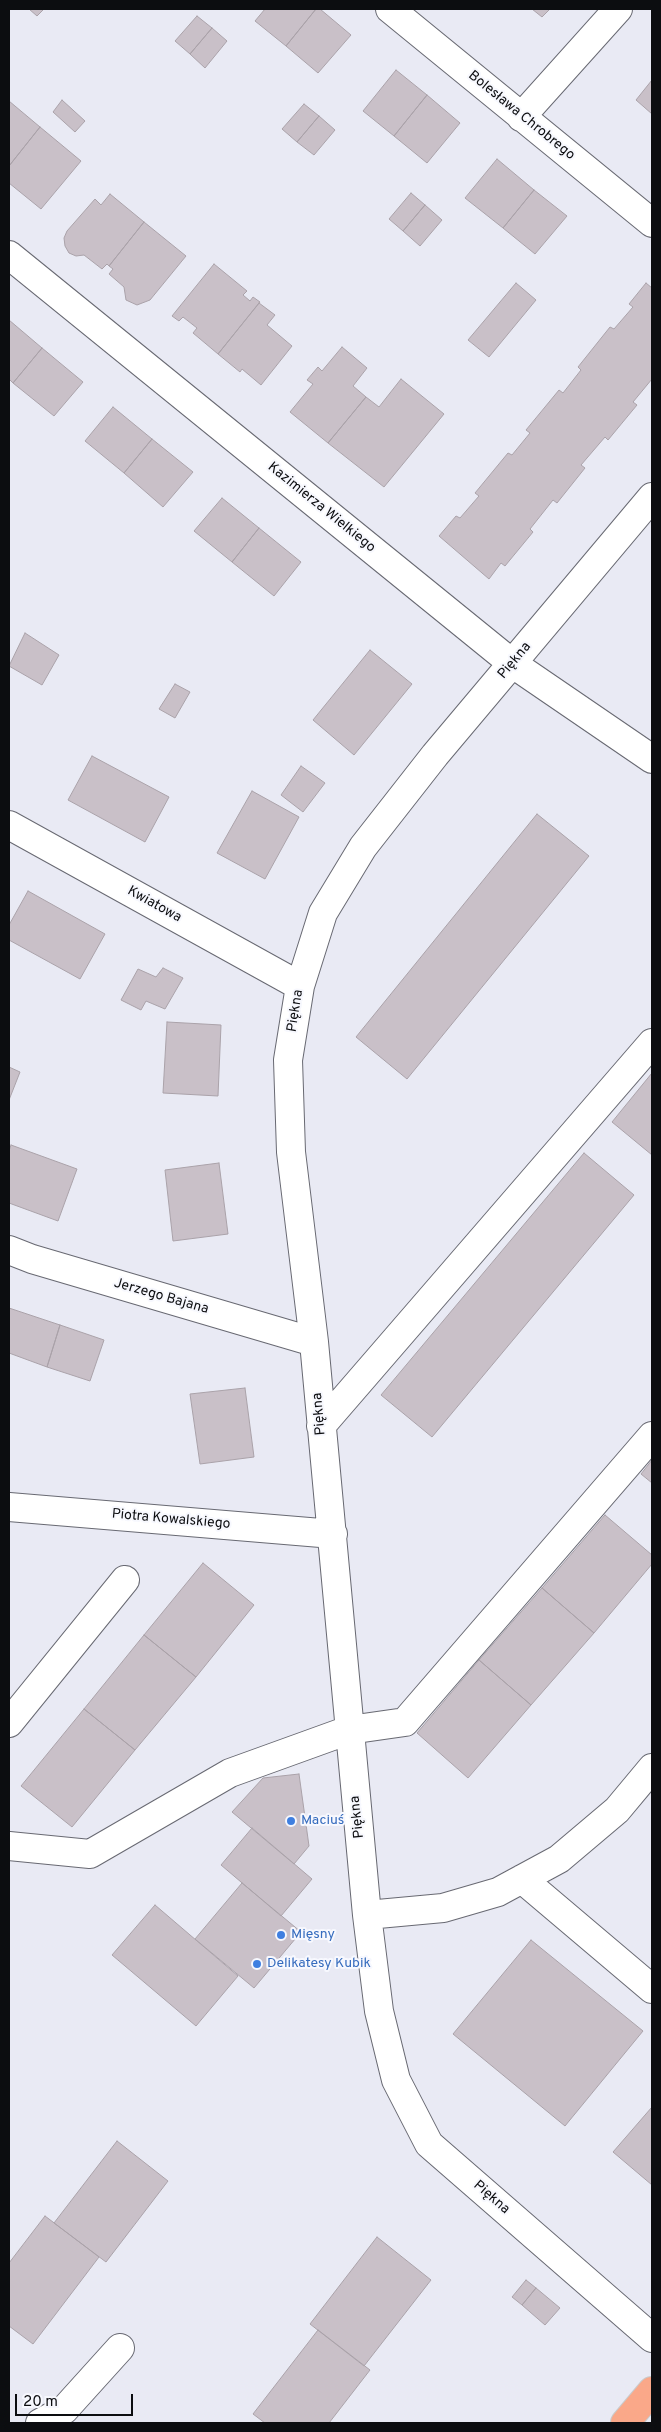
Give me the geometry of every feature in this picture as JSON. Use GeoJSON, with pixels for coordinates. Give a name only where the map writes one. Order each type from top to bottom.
{"type":"FeatureCollection","features":[{"type":"Feature","properties":{"kind":"main road"},"geometry":{"type":"LineString","coordinates":[[626,2423],[652,2391]]}},
{"type":"Feature","properties":{"kind":"street","name":"Bolesława Chrobrego"},"geometry":{"type":"LineString","coordinates":[[390,9],[652,223]]}},
{"type":"Feature","properties":{"kind":"street"},"geometry":{"type":"LineString","coordinates":[[522,118],[618,9]]}},
{"type":"Feature","properties":{"kind":"street","name":"Kazimierza Wielkiego"},"geometry":{"type":"LineString","coordinates":[[9,255],[514,664],[646,755]]}},
{"type":"Feature","properties":{"kind":"street","name":"Piękna"},"geometry":{"type":"LineString","coordinates":[[652,497],[514,664],[435,755],[363,847],[322,913],[300,986],[288,1060],[291,1152],[314,1342],[367,1915],[379,2011],[396,2080],[430,2144],[652,2338]]}},
{"type":"Feature","properties":{"kind":"street","name":"Kwiatowa"},"geometry":{"type":"LineString","coordinates":[[9,825],[300,986]]}},
{"type":"Feature","properties":{"kind":"street"},"geometry":{"type":"LineString","coordinates":[[321,1426],[652,1043]]}},
{"type":"Feature","properties":{"kind":"street","name":"Jerzego Bajana"},"geometry":{"type":"LineString","coordinates":[[9,1250],[32,1259],[314,1342]]}},
{"type":"Feature","properties":{"kind":"street"},"geometry":{"type":"LineString","coordinates":[[9,1846],[90,1854],[230,1773],[349,1730],[405,1722],[652,1436]]}},
{"type":"Feature","properties":{"kind":"street","name":"Piotra Kowalskiego"},"geometry":{"type":"LineString","coordinates":[[9,1507],[333,1534]]}},
{"type":"Feature","properties":{"kind":"street"},"geometry":{"type":"LineString","coordinates":[[9,1723],[125,1580]]}},
{"type":"Feature","properties":{"kind":"street"},"geometry":{"type":"LineString","coordinates":[[367,1915],[443,1908],[498,1892],[559,1859],[617,1810],[652,1768]]}},
{"type":"Feature","properties":{"kind":"street"},"geometry":{"type":"LineString","coordinates":[[522,1879],[652,1989]]}},
{"type":"Feature","properties":{"kind":"street"},"geometry":{"type":"LineString","coordinates":[[40,2423],[64,2410],[120,2348]]}},
{"type":"Feature","properties":{"kind":"building"},"geometry":{"type":"Polygon","coordinates":[[[29,9],[44,9],[37,16],[29,9]]]}},
{"type":"Feature","properties":{"kind":"building"},"geometry":{"type":"Polygon","coordinates":[[[265,9],[316,9],[286,46],[255,21],[265,9]]]}},
{"type":"Feature","properties":{"kind":"building"},"geometry":{"type":"Polygon","coordinates":[[[316,9],[320,9],[351,35],[318,73],[286,46],[316,9]]]}},
{"type":"Feature","properties":{"kind":"building"},"geometry":{"type":"Polygon","coordinates":[[[532,9],[550,9],[542,17],[532,9]]]}},
{"type":"Feature","properties":{"kind":"building"},"geometry":{"type":"Polygon","coordinates":[[[197,16],[212,28],[190,54],[175,41],[197,16]]]}},
{"type":"Feature","properties":{"kind":"building"},"geometry":{"type":"Polygon","coordinates":[[[212,28],[227,41],[205,68],[190,54],[212,28]]]}},
{"type":"Feature","properties":{"kind":"building"},"geometry":{"type":"Polygon","coordinates":[[[396,70],[427,95],[394,136],[363,111],[396,70]]]}},
{"type":"Feature","properties":{"kind":"building"},"geometry":{"type":"Polygon","coordinates":[[[652,80],[652,114],[636,100],[652,80]]]}},
{"type":"Feature","properties":{"kind":"building"},"geometry":{"type":"Polygon","coordinates":[[[427,95],[460,123],[427,163],[394,136],[427,95]]]}},
{"type":"Feature","properties":{"kind":"building"},"geometry":{"type":"Polygon","coordinates":[[[62,100],[85,121],[75,132],[53,112],[62,100]]]}},
{"type":"Feature","properties":{"kind":"building"},"geometry":{"type":"Polygon","coordinates":[[[9,101],[40,127],[9,166],[9,101]]]}},
{"type":"Feature","properties":{"kind":"building"},"geometry":{"type":"Polygon","coordinates":[[[304,104],[319,116],[297,142],[282,129],[304,104]]]}},
{"type":"Feature","properties":{"kind":"building"},"geometry":{"type":"Polygon","coordinates":[[[319,116],[335,130],[314,155],[297,142],[319,116]]]}},
{"type":"Feature","properties":{"kind":"building"},"geometry":{"type":"Polygon","coordinates":[[[40,127],[81,161],[41,209],[9,183],[9,166],[40,127]]]}},
{"type":"Feature","properties":{"kind":"building"},"geometry":{"type":"Polygon","coordinates":[[[497,159],[534,190],[503,228],[465,198],[497,159]]]}},
{"type":"Feature","properties":{"kind":"building"},"geometry":{"type":"Polygon","coordinates":[[[534,190],[567,216],[535,254],[503,228],[534,190]]]}},
{"type":"Feature","properties":{"kind":"building"},"geometry":{"type":"Polygon","coordinates":[[[411,193],[425,205],[403,231],[389,219],[411,193]]]}},
{"type":"Feature","properties":{"kind":"building"},"geometry":{"type":"Polygon","coordinates":[[[110,194],[144,222],[109,266],[107,264],[102,269],[84,255],[76,256],[69,253],[65,246],[64,238],[67,231],[95,199],[101,205],[110,194]]]}},
{"type":"Feature","properties":{"kind":"building"},"geometry":{"type":"Polygon","coordinates":[[[425,205],[442,220],[420,246],[403,231],[425,205]]]}},
{"type":"Feature","properties":{"kind":"building"},"geometry":{"type":"Polygon","coordinates":[[[144,222],[186,256],[150,300],[137,305],[126,300],[124,287],[109,274],[113,269],[109,266],[144,222]]]}},
{"type":"Feature","properties":{"kind":"building"},"geometry":{"type":"Polygon","coordinates":[[[214,264],[247,291],[243,295],[250,301],[253,297],[260,302],[218,354],[193,333],[197,328],[183,317],[179,321],[172,316],[214,264]]]}},
{"type":"Feature","properties":{"kind":"building"},"geometry":{"type":"Polygon","coordinates":[[[516,283],[536,300],[489,357],[468,340],[516,283]]]}},
{"type":"Feature","properties":{"kind":"building"},"geometry":{"type":"Polygon","coordinates":[[[646,283],[652,288],[652,379],[633,402],[637,405],[608,440],[605,437],[581,465],[585,468],[557,503],[553,500],[530,529],[533,532],[505,566],[501,563],[489,579],[439,536],[456,516],[460,518],[479,496],[475,493],[508,453],[512,455],[530,433],[526,430],[559,390],[563,393],[581,370],[578,367],[610,327],[614,329],[633,307],[629,304],[646,283]]]}},
{"type":"Feature","properties":{"kind":"building"},"geometry":{"type":"Polygon","coordinates":[[[259,303],[275,315],[267,325],[292,346],[261,385],[242,369],[240,372],[218,354],[259,303]]]}},
{"type":"Feature","properties":{"kind":"building"},"geometry":{"type":"Polygon","coordinates":[[[9,320],[42,348],[13,383],[9,379],[9,320]]]}},
{"type":"Feature","properties":{"kind":"building"},"geometry":{"type":"Polygon","coordinates":[[[342,347],[367,368],[353,386],[366,397],[328,443],[290,412],[313,384],[307,380],[318,367],[322,371],[342,347]]]}},
{"type":"Feature","properties":{"kind":"building"},"geometry":{"type":"Polygon","coordinates":[[[42,348],[83,382],[54,416],[13,383],[42,348]]]}},
{"type":"Feature","properties":{"kind":"building"},"geometry":{"type":"Polygon","coordinates":[[[401,379],[444,414],[384,487],[328,443],[366,397],[379,407],[401,379]]]}},
{"type":"Feature","properties":{"kind":"building"},"geometry":{"type":"Polygon","coordinates":[[[113,407],[152,439],[124,473],[85,441],[113,407]]]}},
{"type":"Feature","properties":{"kind":"building"},"geometry":{"type":"Polygon","coordinates":[[[152,439],[193,472],[163,507],[124,473],[152,439]]]}},
{"type":"Feature","properties":{"kind":"building"},"geometry":{"type":"Polygon","coordinates":[[[222,498],[259,528],[232,562],[194,531],[222,498]]]}},
{"type":"Feature","properties":{"kind":"building"},"geometry":{"type":"Polygon","coordinates":[[[259,528],[301,562],[274,596],[232,562],[259,528]]]}},
{"type":"Feature","properties":{"kind":"building"},"geometry":{"type":"Polygon","coordinates":[[[25,633],[59,655],[42,685],[9,666],[25,633]]]}},
{"type":"Feature","properties":{"kind":"building"},"geometry":{"type":"Polygon","coordinates":[[[370,650],[412,684],[354,755],[313,720],[370,650]]]}},
{"type":"Feature","properties":{"kind":"building"},"geometry":{"type":"Polygon","coordinates":[[[175,684],[190,692],[175,718],[159,709],[175,684]]]}},
{"type":"Feature","properties":{"kind":"building"},"geometry":{"type":"Polygon","coordinates":[[[92,756],[169,797],[145,842],[68,800],[92,756]]]}},
{"type":"Feature","properties":{"kind":"building"},"geometry":{"type":"Polygon","coordinates":[[[301,766],[325,783],[303,812],[281,795],[301,766]]]}},
{"type":"Feature","properties":{"kind":"building"},"geometry":{"type":"Polygon","coordinates":[[[252,791],[299,817],[265,879],[217,853],[252,791]]]}},
{"type":"Feature","properties":{"kind":"building"},"geometry":{"type":"Polygon","coordinates":[[[537,814],[589,856],[407,1079],[356,1037],[537,814]]]}},
{"type":"Feature","properties":{"kind":"building"},"geometry":{"type":"Polygon","coordinates":[[[28,891],[105,934],[80,979],[9,940],[9,925],[28,891]]]}},
{"type":"Feature","properties":{"kind":"building"},"geometry":{"type":"Polygon","coordinates":[[[163,968],[183,978],[165,1009],[146,1001],[141,1010],[121,1000],[138,969],[156,977],[163,968]]]}},
{"type":"Feature","properties":{"kind":"building"},"geometry":{"type":"Polygon","coordinates":[[[167,1022],[221,1025],[218,1096],[163,1093],[167,1022]]]}},
{"type":"Feature","properties":{"kind":"building"},"geometry":{"type":"Polygon","coordinates":[[[9,1067],[20,1072],[9,1100],[9,1067]]]}},
{"type":"Feature","properties":{"kind":"building"},"geometry":{"type":"Polygon","coordinates":[[[652,1073],[652,1155],[612,1122],[652,1073]]]}},
{"type":"Feature","properties":{"kind":"building"},"geometry":{"type":"Polygon","coordinates":[[[11,1145],[77,1169],[58,1221],[9,1203],[9,1151],[11,1145]]]}},
{"type":"Feature","properties":{"kind":"building"},"geometry":{"type":"Polygon","coordinates":[[[584,1153],[634,1195],[432,1437],[381,1395],[584,1153]]]}},
{"type":"Feature","properties":{"kind":"building"},"geometry":{"type":"Polygon","coordinates":[[[219,1163],[228,1234],[173,1241],[165,1170],[219,1163]]]}},
{"type":"Feature","properties":{"kind":"building"},"geometry":{"type":"Polygon","coordinates":[[[9,1308],[60,1325],[47,1367],[9,1353],[9,1308]]]}},
{"type":"Feature","properties":{"kind":"building"},"geometry":{"type":"Polygon","coordinates":[[[60,1325],[104,1340],[90,1381],[47,1367],[60,1325]]]}},
{"type":"Feature","properties":{"kind":"building"},"geometry":{"type":"Polygon","coordinates":[[[245,1388],[254,1457],[200,1464],[190,1394],[245,1388]]]}},
{"type":"Feature","properties":{"kind":"building"},"geometry":{"type":"Polygon","coordinates":[[[652,1460],[652,1483],[641,1474],[652,1460]]]}},
{"type":"Feature","properties":{"kind":"building"},"geometry":{"type":"Polygon","coordinates":[[[605,1515],[652,1555],[652,1564],[594,1633],[542,1588],[605,1515]]]}},
{"type":"Feature","properties":{"kind":"building"},"geometry":{"type":"Polygon","coordinates":[[[203,1563],[254,1605],[196,1677],[144,1635],[203,1563]]]}},
{"type":"Feature","properties":{"kind":"building"},"geometry":{"type":"Polygon","coordinates":[[[542,1588],[594,1633],[531,1705],[479,1660],[542,1588]]]}},
{"type":"Feature","properties":{"kind":"building"},"geometry":{"type":"Polygon","coordinates":[[[144,1635],[196,1677],[135,1750],[84,1709],[144,1635]]]}},
{"type":"Feature","properties":{"kind":"building"},"geometry":{"type":"Polygon","coordinates":[[[479,1660],[531,1705],[468,1778],[417,1733],[479,1660]]]}},
{"type":"Feature","properties":{"kind":"building"},"geometry":{"type":"Polygon","coordinates":[[[84,1709],[135,1750],[72,1827],[21,1786],[84,1709]]]}},
{"type":"Feature","properties":{"kind":"building"},"geometry":{"type":"Polygon","coordinates":[[[299,1774],[309,1846],[294,1864],[232,1812],[263,1778],[299,1774]]]}},
{"type":"Feature","properties":{"kind":"building"},"geometry":{"type":"Polygon","coordinates":[[[252,1828],[312,1879],[281,1916],[221,1865],[252,1828]]]}},
{"type":"Feature","properties":{"kind":"building"},"geometry":{"type":"Polygon","coordinates":[[[242,1883],[301,1932],[254,1988],[195,1939],[242,1883]]]}},
{"type":"Feature","properties":{"kind":"building"},"geometry":{"type":"Polygon","coordinates":[[[155,1905],[238,1976],[196,2026],[112,1955],[155,1905]]]}},
{"type":"Feature","properties":{"kind":"building"},"geometry":{"type":"Polygon","coordinates":[[[531,1940],[643,2031],[565,2126],[453,2034],[531,1940]]]}},
{"type":"Feature","properties":{"kind":"building"},"geometry":{"type":"Polygon","coordinates":[[[652,2107],[652,2185],[613,2152],[652,2107]]]}},
{"type":"Feature","properties":{"kind":"building"},"geometry":{"type":"Polygon","coordinates":[[[117,2141],[168,2181],[106,2262],[54,2223],[117,2141]]]}},
{"type":"Feature","properties":{"kind":"building"},"geometry":{"type":"Polygon","coordinates":[[[45,2216],[99,2257],[33,2344],[9,2326],[9,2263],[45,2216]]]}},
{"type":"Feature","properties":{"kind":"building"},"geometry":{"type":"Polygon","coordinates":[[[377,2237],[431,2280],[364,2366],[310,2324],[377,2237]]]}},
{"type":"Feature","properties":{"kind":"building"},"geometry":{"type":"Polygon","coordinates":[[[526,2280],[536,2288],[522,2305],[512,2297],[526,2280]]]}},
{"type":"Feature","properties":{"kind":"building"},"geometry":{"type":"Polygon","coordinates":[[[536,2288],[560,2308],[545,2325],[522,2305],[536,2288]]]}},
{"type":"Feature","properties":{"kind":"building"},"geometry":{"type":"Polygon","coordinates":[[[318,2330],[370,2370],[329,2423],[265,2423],[253,2414],[318,2330]]]}},
{"type":"Feature","properties":{"kind":"place","name":"Maciuś"},"geometry":{"type":"Point","coordinates":[291,1821]}},
{"type":"Feature","properties":{"kind":"place","name":"Mięsny"},"geometry":{"type":"Point","coordinates":[281,1935]}},
{"type":"Feature","properties":{"kind":"place","name":"Delikatesy Kubik"},"geometry":{"type":"Point","coordinates":[257,1964]}}]}
